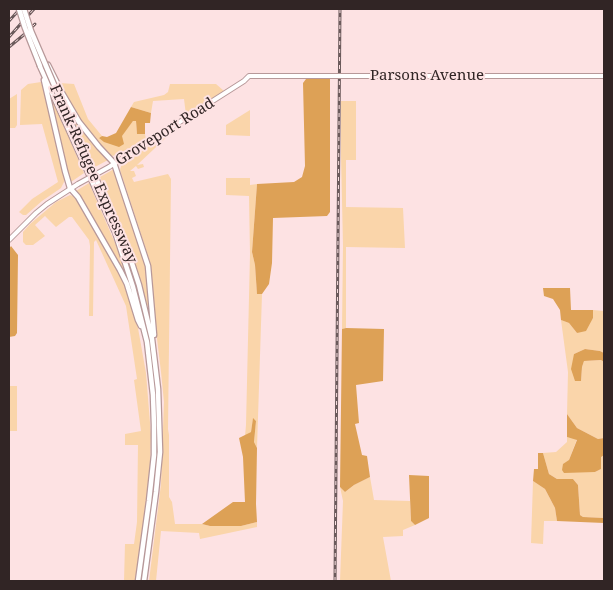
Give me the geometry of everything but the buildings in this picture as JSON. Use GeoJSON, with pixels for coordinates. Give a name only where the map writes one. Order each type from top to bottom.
{"type":"FeatureCollection","features":[{"type":"Feature","properties":{"kind":"highway","name":"Frank-Refugee Expressway"},"geometry":{"type":"LineString","coordinates":[[19,9],[40,66],[124,239],[139,285],[152,342],[158,390],[160,452],[144,581]]}},
{"type":"Feature","properties":{"kind":"highway","name":"Frank-Refugee Expressway"},"geometry":{"type":"LineString","coordinates":[[24,9],[55,94],[115,232],[134,287],[144,332],[152,386],[154,442],[150,501],[138,581]]}},
{"type":"Feature","properties":{"kind":"highway"},"geometry":{"type":"LineString","coordinates":[[55,94],[88,135],[114,163],[148,266],[154,336],[152,342]]}},
{"type":"Feature","properties":{"kind":"highway"},"geometry":{"type":"LineString","coordinates":[[55,94],[64,171],[70,188],[120,270],[144,332]]}},
{"type":"Feature","properties":{"kind":"main road","name":"Parsons Avenue"},"geometry":{"type":"LineString","coordinates":[[249,76],[604,76]]}},
{"type":"Feature","properties":{"kind":"main road","name":"Groveport Road"},"geometry":{"type":"LineString","coordinates":[[9,240],[36,213],[70,188],[109,167],[249,76]]}},
{"type":"Feature","properties":{"kind":"shaded area"},"geometry":{"type":"Polygon","coordinates":[[[306,79],[330,79],[330,212],[327,216],[273,218],[272,263],[269,284],[262,294],[257,294],[252,252],[257,184],[294,182],[302,177],[305,166],[303,83],[306,79]]]}},
{"type":"Feature","properties":{"kind":"shaded area"},"geometry":{"type":"Polygon","coordinates":[[[41,82],[49,107],[65,180],[61,188],[26,215],[23,215],[19,212],[32,199],[58,182],[42,124],[20,125],[21,90],[28,84],[41,82]]]}},
{"type":"Feature","properties":{"kind":"shaded area"},"geometry":{"type":"Polygon","coordinates":[[[59,83],[74,84],[88,119],[102,136],[99,138],[121,136],[133,121],[136,121],[137,134],[145,134],[146,139],[118,155],[111,156],[78,116],[59,83]]]}},
{"type":"Feature","properties":{"kind":"shaded area"},"geometry":{"type":"Polygon","coordinates":[[[170,84],[216,84],[224,91],[186,115],[184,99],[153,101],[151,113],[131,107],[134,102],[164,95],[168,92],[170,84]]]}},
{"type":"Feature","properties":{"kind":"shaded area"},"geometry":{"type":"Polygon","coordinates":[[[17,94],[17,125],[15,128],[9,128],[9,99],[17,94]]]}},
{"type":"Feature","properties":{"kind":"shaded area"},"geometry":{"type":"Polygon","coordinates":[[[50,98],[52,98],[84,173],[71,182],[66,167],[50,98]]]}},
{"type":"Feature","properties":{"kind":"shaded area"},"geometry":{"type":"Polygon","coordinates":[[[341,101],[356,101],[356,160],[346,160],[346,207],[403,208],[405,248],[346,247],[346,328],[342,329],[343,246],[341,101]]]}},
{"type":"Feature","properties":{"kind":"shaded area"},"geometry":{"type":"Polygon","coordinates":[[[131,107],[151,113],[150,123],[145,123],[145,134],[137,134],[136,121],[133,121],[122,136],[124,144],[119,147],[104,142],[99,138],[116,133],[131,107]]]}},
{"type":"Feature","properties":{"kind":"shaded area"},"geometry":{"type":"Polygon","coordinates":[[[250,110],[250,136],[226,135],[226,125],[250,110]]]}},
{"type":"Feature","properties":{"kind":"shaded area"},"geometry":{"type":"Polygon","coordinates":[[[72,114],[108,160],[95,167],[72,114]]]}},
{"type":"Feature","properties":{"kind":"shaded area"},"geometry":{"type":"Polygon","coordinates":[[[170,131],[171,133],[137,165],[143,164],[144,167],[138,169],[136,166],[130,171],[134,171],[136,176],[132,178],[134,182],[168,174],[171,179],[169,497],[172,502],[175,524],[241,526],[257,522],[257,527],[200,539],[199,533],[161,531],[156,581],[149,581],[161,484],[164,402],[150,262],[120,170],[121,166],[170,131]]]}},
{"type":"Feature","properties":{"kind":"shaded area"},"geometry":{"type":"Polygon","coordinates":[[[114,169],[146,265],[150,312],[123,230],[100,177],[114,169]]]}},
{"type":"Feature","properties":{"kind":"shaded area"},"geometry":{"type":"Polygon","coordinates":[[[226,178],[250,178],[250,185],[257,184],[252,252],[257,293],[262,294],[257,448],[254,442],[256,421],[253,419],[251,432],[245,436],[250,254],[249,196],[226,195],[226,178]]]}},
{"type":"Feature","properties":{"kind":"shaded area"},"geometry":{"type":"Polygon","coordinates":[[[89,183],[119,252],[131,288],[122,268],[76,191],[89,183]]]}},
{"type":"Feature","properties":{"kind":"shaded area"},"geometry":{"type":"Polygon","coordinates":[[[70,195],[76,197],[122,278],[138,328],[146,373],[151,435],[150,470],[135,581],[124,581],[125,544],[134,544],[137,522],[138,445],[125,445],[125,434],[141,431],[134,380],[137,379],[126,306],[96,240],[94,242],[93,316],[89,316],[89,240],[72,217],[69,217],[56,227],[45,216],[35,225],[45,236],[33,245],[26,245],[23,242],[23,232],[30,224],[56,202],[70,195]]]}},
{"type":"Feature","properties":{"kind":"shaded area"},"geometry":{"type":"Polygon","coordinates":[[[11,246],[18,255],[17,333],[15,336],[9,337],[9,249],[11,246]]]}},
{"type":"Feature","properties":{"kind":"shaded area"},"geometry":{"type":"Polygon","coordinates":[[[543,288],[570,288],[571,310],[593,310],[593,318],[586,331],[577,333],[569,323],[561,320],[560,310],[553,299],[544,296],[543,288]]]}},
{"type":"Feature","properties":{"kind":"shaded area"},"geometry":{"type":"Polygon","coordinates":[[[593,310],[604,311],[604,353],[585,349],[574,354],[581,381],[584,361],[601,360],[604,362],[604,438],[598,439],[577,428],[567,414],[568,372],[561,320],[569,323],[577,333],[593,318],[593,310]]]}},
{"type":"Feature","properties":{"kind":"shaded area"},"geometry":{"type":"Polygon","coordinates":[[[342,329],[384,329],[383,381],[356,385],[359,423],[355,424],[362,455],[367,456],[370,477],[345,492],[340,487],[342,329]]]}},
{"type":"Feature","properties":{"kind":"shaded area"},"geometry":{"type":"Polygon","coordinates":[[[585,349],[604,353],[604,362],[601,360],[584,361],[581,381],[575,381],[571,369],[574,354],[585,349]]]}},
{"type":"Feature","properties":{"kind":"shaded area"},"geometry":{"type":"Polygon","coordinates":[[[9,386],[17,386],[17,431],[9,431],[9,386]]]}},
{"type":"Feature","properties":{"kind":"shaded area"},"geometry":{"type":"Polygon","coordinates":[[[567,414],[577,428],[598,439],[604,438],[604,455],[601,457],[601,469],[595,472],[564,473],[562,470],[563,464],[569,460],[577,440],[567,437],[567,414]]]}},
{"type":"Feature","properties":{"kind":"shaded area"},"geometry":{"type":"Polygon","coordinates":[[[253,418],[256,421],[254,442],[257,448],[257,522],[241,526],[210,526],[202,524],[233,502],[245,502],[243,457],[239,438],[251,432],[253,418]]]}},
{"type":"Feature","properties":{"kind":"shaded area"},"geometry":{"type":"Polygon","coordinates":[[[567,437],[577,439],[569,460],[595,472],[601,469],[601,456],[604,455],[604,518],[583,517],[580,515],[578,485],[573,479],[557,479],[549,474],[543,453],[556,452],[567,442],[567,437]]]}},
{"type":"Feature","properties":{"kind":"shaded area"},"geometry":{"type":"Polygon","coordinates":[[[538,453],[543,453],[549,474],[557,479],[573,479],[578,485],[580,515],[583,517],[604,518],[604,523],[557,521],[555,508],[545,489],[533,481],[534,469],[538,469],[538,453]]]}},
{"type":"Feature","properties":{"kind":"shaded area"},"geometry":{"type":"Polygon","coordinates":[[[409,475],[429,476],[429,518],[415,525],[411,521],[409,475]]]}},
{"type":"Feature","properties":{"kind":"shaded area"},"geometry":{"type":"Polygon","coordinates":[[[370,477],[374,500],[410,501],[411,521],[415,525],[403,530],[403,536],[383,537],[391,581],[340,581],[343,501],[340,487],[345,492],[370,477]]]}},
{"type":"Feature","properties":{"kind":"shaded area"},"geometry":{"type":"Polygon","coordinates":[[[533,481],[545,489],[555,508],[557,521],[544,521],[543,544],[531,543],[533,481]]]}},
{"type":"Feature","properties":{"kind":"railway"},"geometry":{"type":"LineString","coordinates":[[9,37],[34,9]]}},
{"type":"Feature","properties":{"kind":"railway"},"geometry":{"type":"LineString","coordinates":[[335,581],[340,9]]}},
{"type":"Feature","properties":{"kind":"railway"},"geometry":{"type":"LineString","coordinates":[[9,21],[19,10]]}},
{"type":"Feature","properties":{"kind":"railway"},"geometry":{"type":"LineString","coordinates":[[9,47],[35,24]]}}]}
